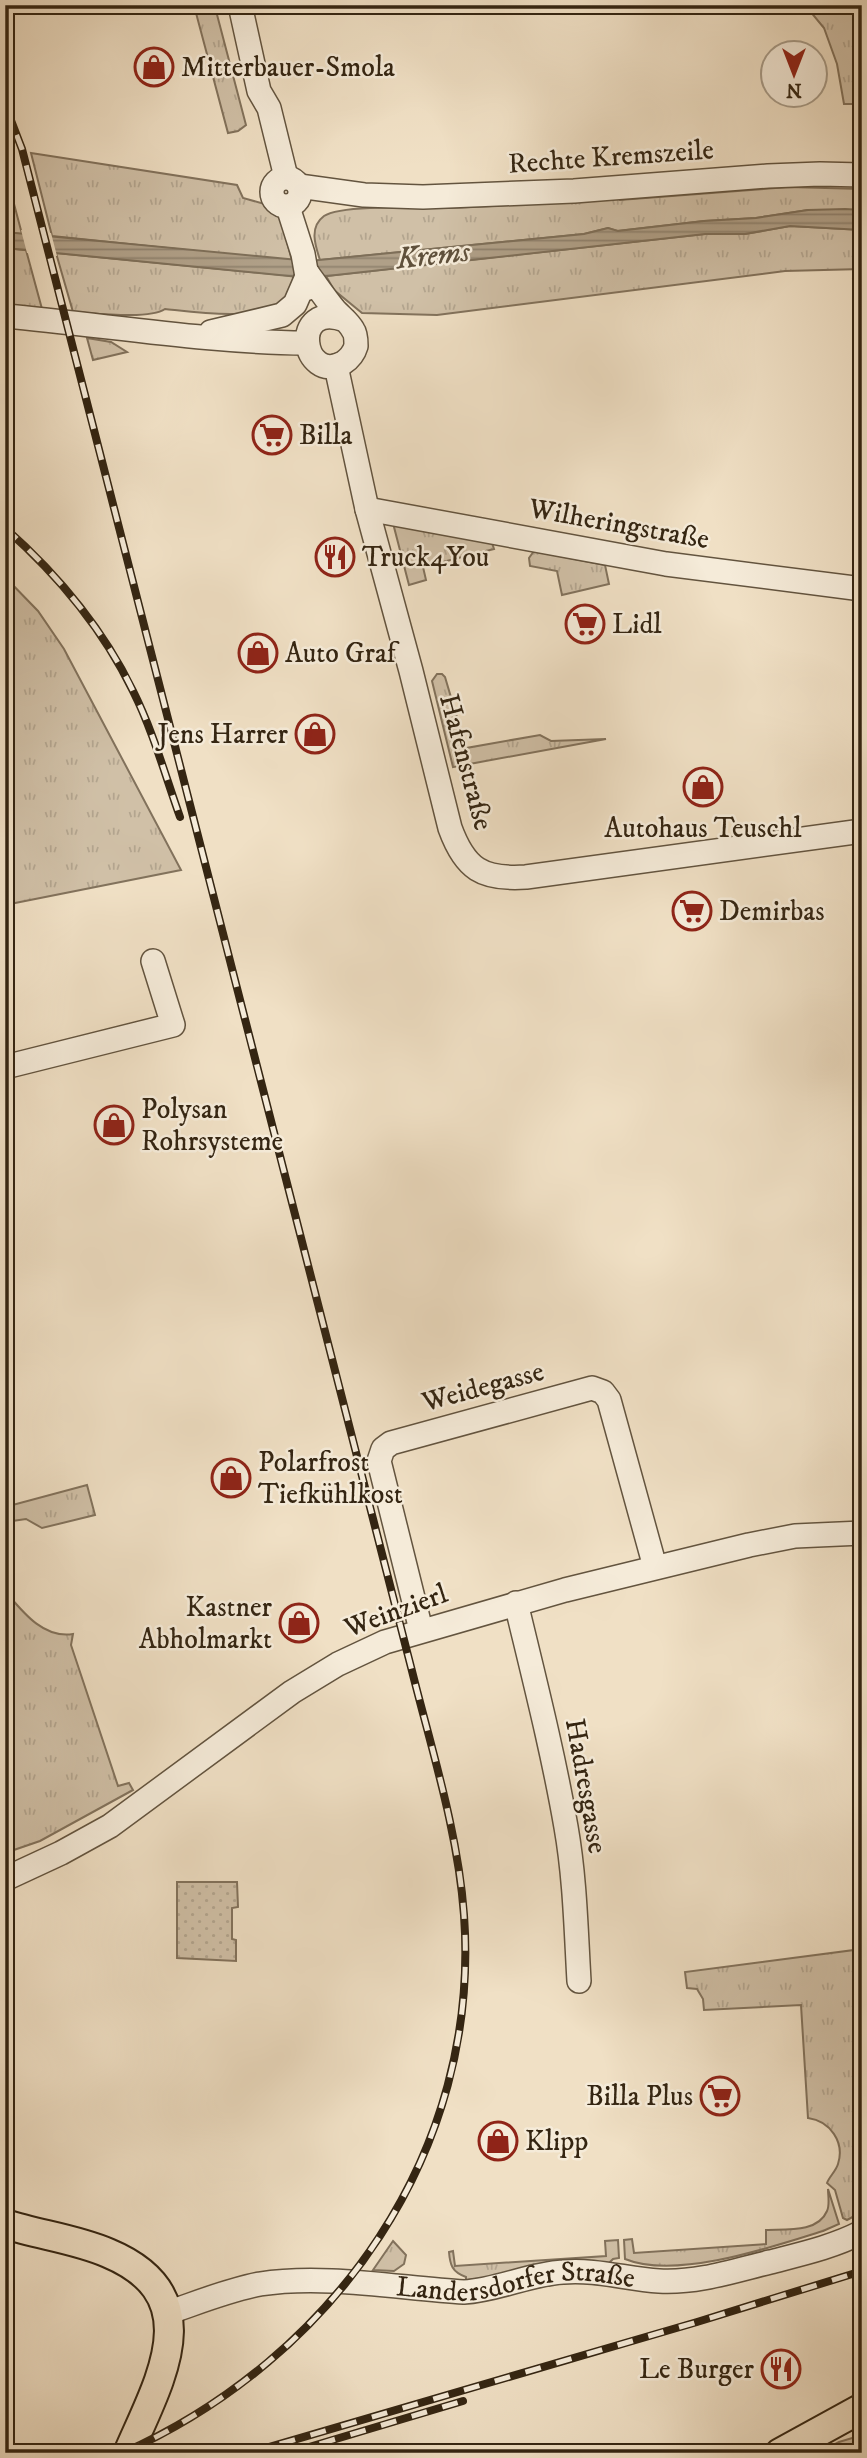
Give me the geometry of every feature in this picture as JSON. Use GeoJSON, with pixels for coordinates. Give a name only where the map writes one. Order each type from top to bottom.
{"type":"FeatureCollection","features":[{"type":"Feature","properties":{"kind":"main road"},"geometry":{"type":"LineString","coordinates":[[5,2224],[109,2253],[133,2266],[162,2297],[170,2334],[166,2361],[128,2453]]}},
{"type":"Feature","properties":{"kind":"main road"},"geometry":{"type":"LineString","coordinates":[[780,2453],[862,2407]]}},
{"type":"Feature","properties":{"kind":"street"},"geometry":{"type":"LineString","coordinates":[[240,5],[259,91],[269,108],[308,274],[304,323],[309,353],[316,361],[336,366],[353,354],[356,346],[353,330],[308,274]]}},
{"type":"Feature","properties":{"kind":"street","name":"Rechte Kremszeile"},"geometry":{"type":"LineString","coordinates":[[289,195],[345,204],[364,195],[423,197],[768,176],[862,175]]}},
{"type":"Feature","properties":{"kind":"street"},"geometry":{"type":"LineString","coordinates":[[5,317],[195,337],[341,316]]}},
{"type":"Feature","properties":{"kind":"street"},"geometry":{"type":"LineString","coordinates":[[195,337],[274,318],[304,323]]}},
{"type":"Feature","properties":{"kind":"street","name":"Hafenstraße"},"geometry":{"type":"LineString","coordinates":[[336,366],[367,509],[409,661],[450,828],[458,849],[469,864],[487,875],[526,877],[862,831]]}},
{"type":"Feature","properties":{"kind":"street","name":"Wilheringstraße"},"geometry":{"type":"LineString","coordinates":[[367,509],[666,564],[862,589]]}},
{"type":"Feature","properties":{"kind":"street"},"geometry":{"type":"LineString","coordinates":[[5,1067],[173,1025],[153,961]]}},
{"type":"Feature","properties":{"kind":"street","name":"Weidegasse"},"geometry":{"type":"LineString","coordinates":[[421,1630],[379,1461],[383,1449],[391,1443],[592,1388],[603,1392],[609,1400],[654,1567]]}},
{"type":"Feature","properties":{"kind":"street","name":"Weinzierl"},"geometry":{"type":"LineString","coordinates":[[5,1879],[110,1826],[292,1692],[338,1664],[385,1642],[654,1567],[795,1536],[862,1533]]}},
{"type":"Feature","properties":{"kind":"street","name":"Hadresgasse"},"geometry":{"type":"LineString","coordinates":[[516,1604],[542,1703],[566,1829],[579,1981]]}},
{"type":"Feature","properties":{"kind":"street","name":"Landersdorfer Straße"},"geometry":{"type":"LineString","coordinates":[[167,2313],[260,2284],[327,2282],[464,2292],[482,2291],[566,2271],[659,2281],[685,2281],[710,2278],[790,2257],[826,2247],[862,2232]]}},
{"type":"Feature","properties":{"kind":"green space"},"geometry":{"type":"Polygon","coordinates":[[[805,5],[854,5],[862,16],[862,104],[844,104],[837,64],[824,28],[805,5]]]}},
{"type":"Feature","properties":{"kind":"green space"},"geometry":{"type":"Polygon","coordinates":[[[215,7],[246,125],[238,131],[228,133],[196,13],[215,7]]]}},
{"type":"Feature","properties":{"kind":"green space"},"geometry":{"type":"Polygon","coordinates":[[[31,153],[237,185],[243,198],[279,211],[292,261],[52,236],[31,153]]]}},
{"type":"Feature","properties":{"kind":"green space"},"geometry":{"type":"Polygon","coordinates":[[[5,170],[22,234],[5,232],[5,170]]]}},
{"type":"Feature","properties":{"kind":"green space"},"geometry":{"type":"Polygon","coordinates":[[[789,187],[862,189],[862,210],[808,210],[756,218],[617,231],[608,228],[584,234],[320,260],[315,242],[319,220],[333,212],[347,210],[620,200],[789,187]]]}},
{"type":"Feature","properties":{"kind":"green space"},"geometry":{"type":"Polygon","coordinates":[[[790,226],[862,230],[862,269],[785,271],[437,315],[362,313],[334,290],[326,276],[705,234],[745,234],[790,226]]]}},
{"type":"Feature","properties":{"kind":"green space"},"geometry":{"type":"Polygon","coordinates":[[[5,248],[26,250],[42,309],[5,306],[5,248]]]}},
{"type":"Feature","properties":{"kind":"green space"},"geometry":{"type":"Polygon","coordinates":[[[56,253],[293,276],[293,285],[281,303],[251,313],[213,314],[165,309],[134,315],[73,312],[56,253]]]}},
{"type":"Feature","properties":{"kind":"green space"},"geometry":{"type":"Polygon","coordinates":[[[853,279],[862,280],[862,369],[853,279]]]}},
{"type":"Feature","properties":{"kind":"green space"},"geometry":{"type":"Polygon","coordinates":[[[87,338],[111,342],[127,352],[93,360],[87,338]]]}},
{"type":"Feature","properties":{"kind":"green space"},"geometry":{"type":"Polygon","coordinates":[[[395,525],[492,543],[494,549],[423,567],[426,580],[409,585],[395,525]]]}},
{"type":"Feature","properties":{"kind":"green space"},"geometry":{"type":"Polygon","coordinates":[[[534,551],[605,565],[609,584],[562,595],[557,571],[530,566],[529,558],[534,551]]]}},
{"type":"Feature","properties":{"kind":"green space"},"geometry":{"type":"Polygon","coordinates":[[[5,577],[38,611],[64,649],[181,870],[5,905],[5,577]]]}},
{"type":"Feature","properties":{"kind":"green space"},"geometry":{"type":"Polygon","coordinates":[[[437,674],[445,677],[466,748],[540,735],[551,741],[606,739],[453,767],[432,681],[437,674]]]}},
{"type":"Feature","properties":{"kind":"green space"},"geometry":{"type":"Polygon","coordinates":[[[87,1485],[95,1515],[42,1528],[26,1519],[5,1522],[5,1507],[87,1485]]]}},
{"type":"Feature","properties":{"kind":"green space"},"geometry":{"type":"Polygon","coordinates":[[[5,1591],[26,1615],[43,1628],[62,1634],[73,1634],[71,1645],[118,1786],[129,1783],[133,1790],[40,1841],[5,1853],[5,1591]]]}},
{"type":"Feature","properties":{"kind":"green space"},"geometry":{"type":"Polygon","coordinates":[[[177,1882],[237,1882],[238,1907],[232,1908],[232,1939],[236,1940],[236,1961],[177,1958],[177,1882]]]}},
{"type":"Feature","properties":{"kind":"green space"},"geometry":{"type":"Polygon","coordinates":[[[862,1949],[862,2212],[847,2220],[843,2218],[835,2190],[827,2183],[840,2156],[837,2141],[823,2123],[808,2118],[801,2005],[704,2010],[703,1999],[697,1989],[687,1988],[685,1972],[862,1949]]]}},
{"type":"Feature","properties":{"kind":"green space"},"geometry":{"type":"Polygon","coordinates":[[[828,2189],[839,2224],[823,2231],[697,2264],[670,2266],[625,2259],[624,2240],[632,2239],[634,2253],[766,2244],[766,2230],[800,2228],[823,2218],[828,2206],[828,2189]]]}},
{"type":"Feature","properties":{"kind":"green space"},"geometry":{"type":"Polygon","coordinates":[[[618,2240],[619,2258],[608,2264],[466,2280],[466,2277],[453,2268],[449,2252],[453,2251],[455,2266],[606,2256],[605,2241],[618,2240]]]}},
{"type":"Feature","properties":{"kind":"green space"},"geometry":{"type":"Polygon","coordinates":[[[393,2241],[406,2255],[404,2264],[394,2271],[373,2270],[393,2241]]]}},
{"type":"Feature","properties":{"kind":"green space"},"geometry":{"type":"Polygon","coordinates":[[[862,2435],[862,2445],[847,2453],[818,2453],[839,2442],[862,2435]]]}},
{"type":"Feature","properties":{"kind":"water","name":"Krems"},"geometry":{"type":"Polygon","coordinates":[[[808,210],[862,210],[862,230],[790,226],[745,234],[705,234],[309,278],[5,248],[5,232],[309,261],[584,234],[608,228],[618,231],[756,218],[808,210]]]}},
{"type":"Feature","properties":{"kind":"pier"},"geometry":{"type":"Polygon","coordinates":[[[21,230],[51,233],[57,256],[27,253],[21,230]]]}},
{"type":"Feature","properties":{"kind":"railway"},"geometry":{"type":"LineString","coordinates":[[5,105],[22,149],[436,1761],[456,1853],[464,1915],[463,2002],[448,2085],[419,2164],[379,2237],[329,2303],[268,2362],[199,2412],[123,2453]]}},
{"type":"Feature","properties":{"kind":"railway"},"geometry":{"type":"LineString","coordinates":[[5,528],[60,583],[108,646],[140,706],[180,817]]}},
{"type":"Feature","properties":{"kind":"railway"},"geometry":{"type":"LineString","coordinates":[[249,2453],[862,2271]]}},
{"type":"Feature","properties":{"kind":"railway"},"geometry":{"type":"LineString","coordinates":[[289,2453],[463,2401]]}},
{"type":"Feature","properties":{"kind":"place","name":"Mitterbauer-Smola"},"geometry":{"type":"Point","coordinates":[154,67]}},
{"type":"Feature","properties":{"kind":"place","name":"Billa"},"geometry":{"type":"Point","coordinates":[272,435]}},
{"type":"Feature","properties":{"kind":"place","name":"Truck4You"},"geometry":{"type":"Point","coordinates":[335,557]}},
{"type":"Feature","properties":{"kind":"place","name":"Lidl"},"geometry":{"type":"Point","coordinates":[585,624]}},
{"type":"Feature","properties":{"kind":"place","name":"Auto Graf"},"geometry":{"type":"Point","coordinates":[258,653]}},
{"type":"Feature","properties":{"kind":"place","name":"Jens Harrer"},"geometry":{"type":"Point","coordinates":[315,734]}},
{"type":"Feature","properties":{"kind":"place","name":"Autohaus Teuschl"},"geometry":{"type":"Point","coordinates":[703,787]}},
{"type":"Feature","properties":{"kind":"place","name":"Demirbas"},"geometry":{"type":"Point","coordinates":[692,911]}},
{"type":"Feature","properties":{"kind":"place","name":"Polysan Rohrsysteme"},"geometry":{"type":"Point","coordinates":[114,1125]}},
{"type":"Feature","properties":{"kind":"place","name":"Polarfrost Tiefkühlkost"},"geometry":{"type":"Point","coordinates":[231,1478]}},
{"type":"Feature","properties":{"kind":"place","name":"Kastner Abholmarkt"},"geometry":{"type":"Point","coordinates":[299,1623]}},
{"type":"Feature","properties":{"kind":"place","name":"Billa Plus"},"geometry":{"type":"Point","coordinates":[720,2096]}},
{"type":"Feature","properties":{"kind":"place","name":"Klipp"},"geometry":{"type":"Point","coordinates":[498,2141]}},
{"type":"Feature","properties":{"kind":"place","name":"Le Burger"},"geometry":{"type":"Point","coordinates":[781,2369]}}]}
